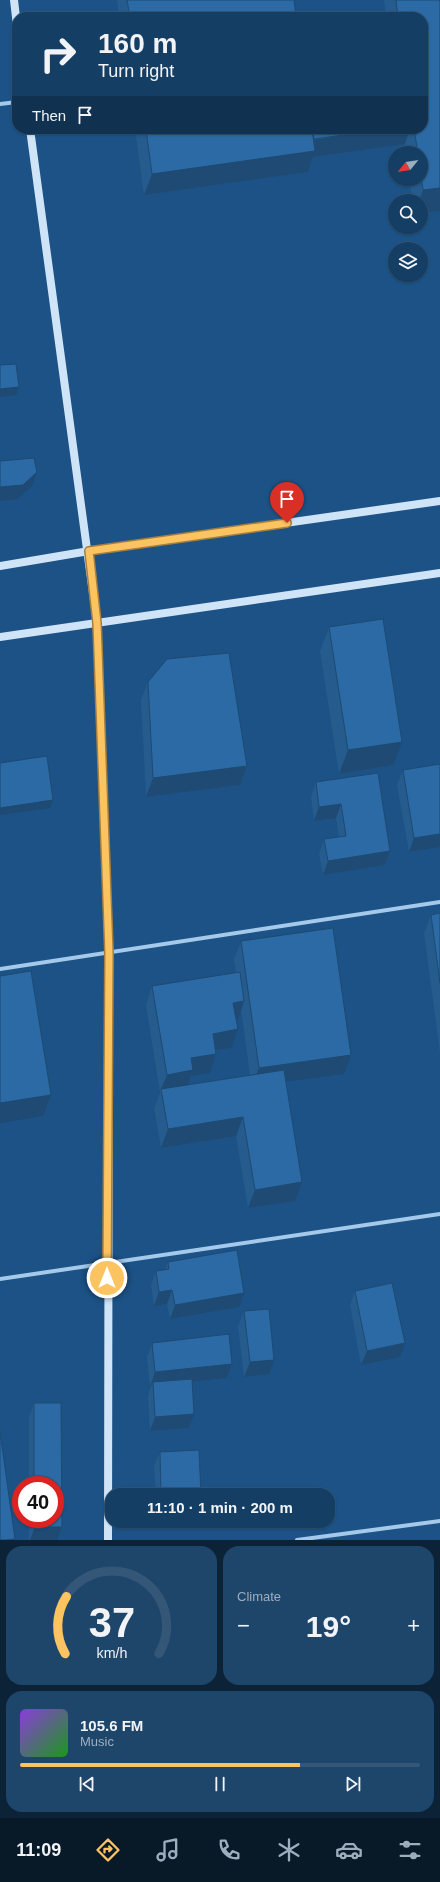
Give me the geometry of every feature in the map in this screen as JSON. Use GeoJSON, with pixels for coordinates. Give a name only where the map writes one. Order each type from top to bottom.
{"type":"FeatureCollection","features":[{"type":"Feature","properties":{"kind":"street"},"geometry":{"type":"LineString","coordinates":[[14,0],[15,12]]}},
{"type":"Feature","properties":{"kind":"street"},"geometry":{"type":"LineString","coordinates":[[0,104],[12,103]]}},
{"type":"Feature","properties":{"kind":"street"},"geometry":{"type":"LineString","coordinates":[[31,134],[89,551],[97,623],[109,953],[107,1263],[108,1540]]}},
{"type":"Feature","properties":{"kind":"street"},"geometry":{"type":"LineString","coordinates":[[0,566],[89,551],[440,501]]}},
{"type":"Feature","properties":{"kind":"street"},"geometry":{"type":"LineString","coordinates":[[0,637],[440,573]]}},
{"type":"Feature","properties":{"kind":"street"},"geometry":{"type":"LineString","coordinates":[[0,969],[440,902]]}},
{"type":"Feature","properties":{"kind":"street"},"geometry":{"type":"LineString","coordinates":[[0,1279],[440,1214]]}},
{"type":"Feature","properties":{"kind":"street"},"geometry":{"type":"LineString","coordinates":[[297,1540],[440,1521]]}},
{"type":"Feature","properties":{"kind":"building"},"geometry":{"type":"Polygon","coordinates":[[[127,0],[294,0],[295,12],[129,12],[127,0]]]}},
{"type":"Feature","properties":{"kind":"building"},"geometry":{"type":"Polygon","coordinates":[[[396,0],[440,0],[440,188],[423,190],[422,186],[428,186],[428,146],[417,146],[415,134],[428,134],[428,12],[397,12],[396,0]]]}},
{"type":"Feature","properties":{"kind":"building"},"geometry":{"type":"Polygon","coordinates":[[[147,134],[313,134],[315,151],[152,174],[147,134]]]}},
{"type":"Feature","properties":{"kind":"building"},"geometry":{"type":"Polygon","coordinates":[[[313,134],[351,134],[314,139],[313,134]]]}},
{"type":"Feature","properties":{"kind":"building"},"geometry":{"type":"Polygon","coordinates":[[[16,364],[19,387],[0,389],[0,365],[16,364]]]}},
{"type":"Feature","properties":{"kind":"building"},"geometry":{"type":"Polygon","coordinates":[[[34,458],[37,472],[23,485],[0,487],[0,461],[34,458]]]}},
{"type":"Feature","properties":{"kind":"building"},"geometry":{"type":"Polygon","coordinates":[[[383,619],[402,742],[348,750],[329,627],[383,619]]]}},
{"type":"Feature","properties":{"kind":"building"},"geometry":{"type":"Polygon","coordinates":[[[229,653],[247,766],[153,778],[148,682],[167,659],[229,653]]]}},
{"type":"Feature","properties":{"kind":"building"},"geometry":{"type":"Polygon","coordinates":[[[47,756],[53,800],[0,808],[0,763],[47,756]]]}},
{"type":"Feature","properties":{"kind":"building"},"geometry":{"type":"Polygon","coordinates":[[[440,764],[440,834],[414,838],[403,770],[440,764]]]}},
{"type":"Feature","properties":{"kind":"building"},"geometry":{"type":"Polygon","coordinates":[[[378,773],[390,851],[328,861],[324,839],[346,836],[341,804],[319,807],[316,782],[378,773]]]}},
{"type":"Feature","properties":{"kind":"building"},"geometry":{"type":"Polygon","coordinates":[[[440,913],[440,983],[431,915],[440,913]]]}},
{"type":"Feature","properties":{"kind":"building"},"geometry":{"type":"Polygon","coordinates":[[[333,928],[351,1055],[259,1068],[241,941],[333,928]]]}},
{"type":"Feature","properties":{"kind":"building"},"geometry":{"type":"Polygon","coordinates":[[[31,971],[51,1095],[0,1103],[0,976],[31,971]]]}},
{"type":"Feature","properties":{"kind":"building"},"geometry":{"type":"Polygon","coordinates":[[[240,972],[244,1001],[233,1003],[238,1029],[213,1034],[216,1054],[191,1058],[193,1070],[167,1075],[152,986],[240,972]]]}},
{"type":"Feature","properties":{"kind":"building"},"geometry":{"type":"Polygon","coordinates":[[[284,1070],[302,1182],[255,1190],[243,1117],[168,1129],[161,1089],[284,1070]]]}},
{"type":"Feature","properties":{"kind":"building"},"geometry":{"type":"Polygon","coordinates":[[[237,1250],[244,1293],[175,1305],[172,1290],[159,1292],[156,1271],[169,1269],[168,1262],[237,1250]]]}},
{"type":"Feature","properties":{"kind":"building"},"geometry":{"type":"Polygon","coordinates":[[[392,1283],[405,1343],[367,1351],[355,1291],[392,1283]]]}},
{"type":"Feature","properties":{"kind":"building"},"geometry":{"type":"Polygon","coordinates":[[[269,1309],[274,1360],[250,1362],[244,1311],[269,1309]]]}},
{"type":"Feature","properties":{"kind":"building"},"geometry":{"type":"Polygon","coordinates":[[[229,1334],[232,1364],[155,1372],[152,1343],[229,1334]]]}},
{"type":"Feature","properties":{"kind":"building"},"geometry":{"type":"Polygon","coordinates":[[[192,1379],[194,1414],[155,1417],[153,1382],[192,1379]]]}},
{"type":"Feature","properties":{"kind":"building"},"geometry":{"type":"Polygon","coordinates":[[[34,1403],[61,1403],[62,1476],[34,1476],[34,1403]]]}},
{"type":"Feature","properties":{"kind":"building"},"geometry":{"type":"Polygon","coordinates":[[[0,1432],[12,1518],[12,1528],[13,1528],[15,1539],[0,1540],[0,1432]]]}},
{"type":"Feature","properties":{"kind":"building"},"geometry":{"type":"Polygon","coordinates":[[[199,1450],[201,1488],[161,1488],[160,1452],[199,1450]]]}},
{"type":"Feature","properties":{"kind":"route"},"geometry":{"type":"LineString","coordinates":[[107,1278],[109,953],[97,623],[89,551],[287,523]]}}]}
